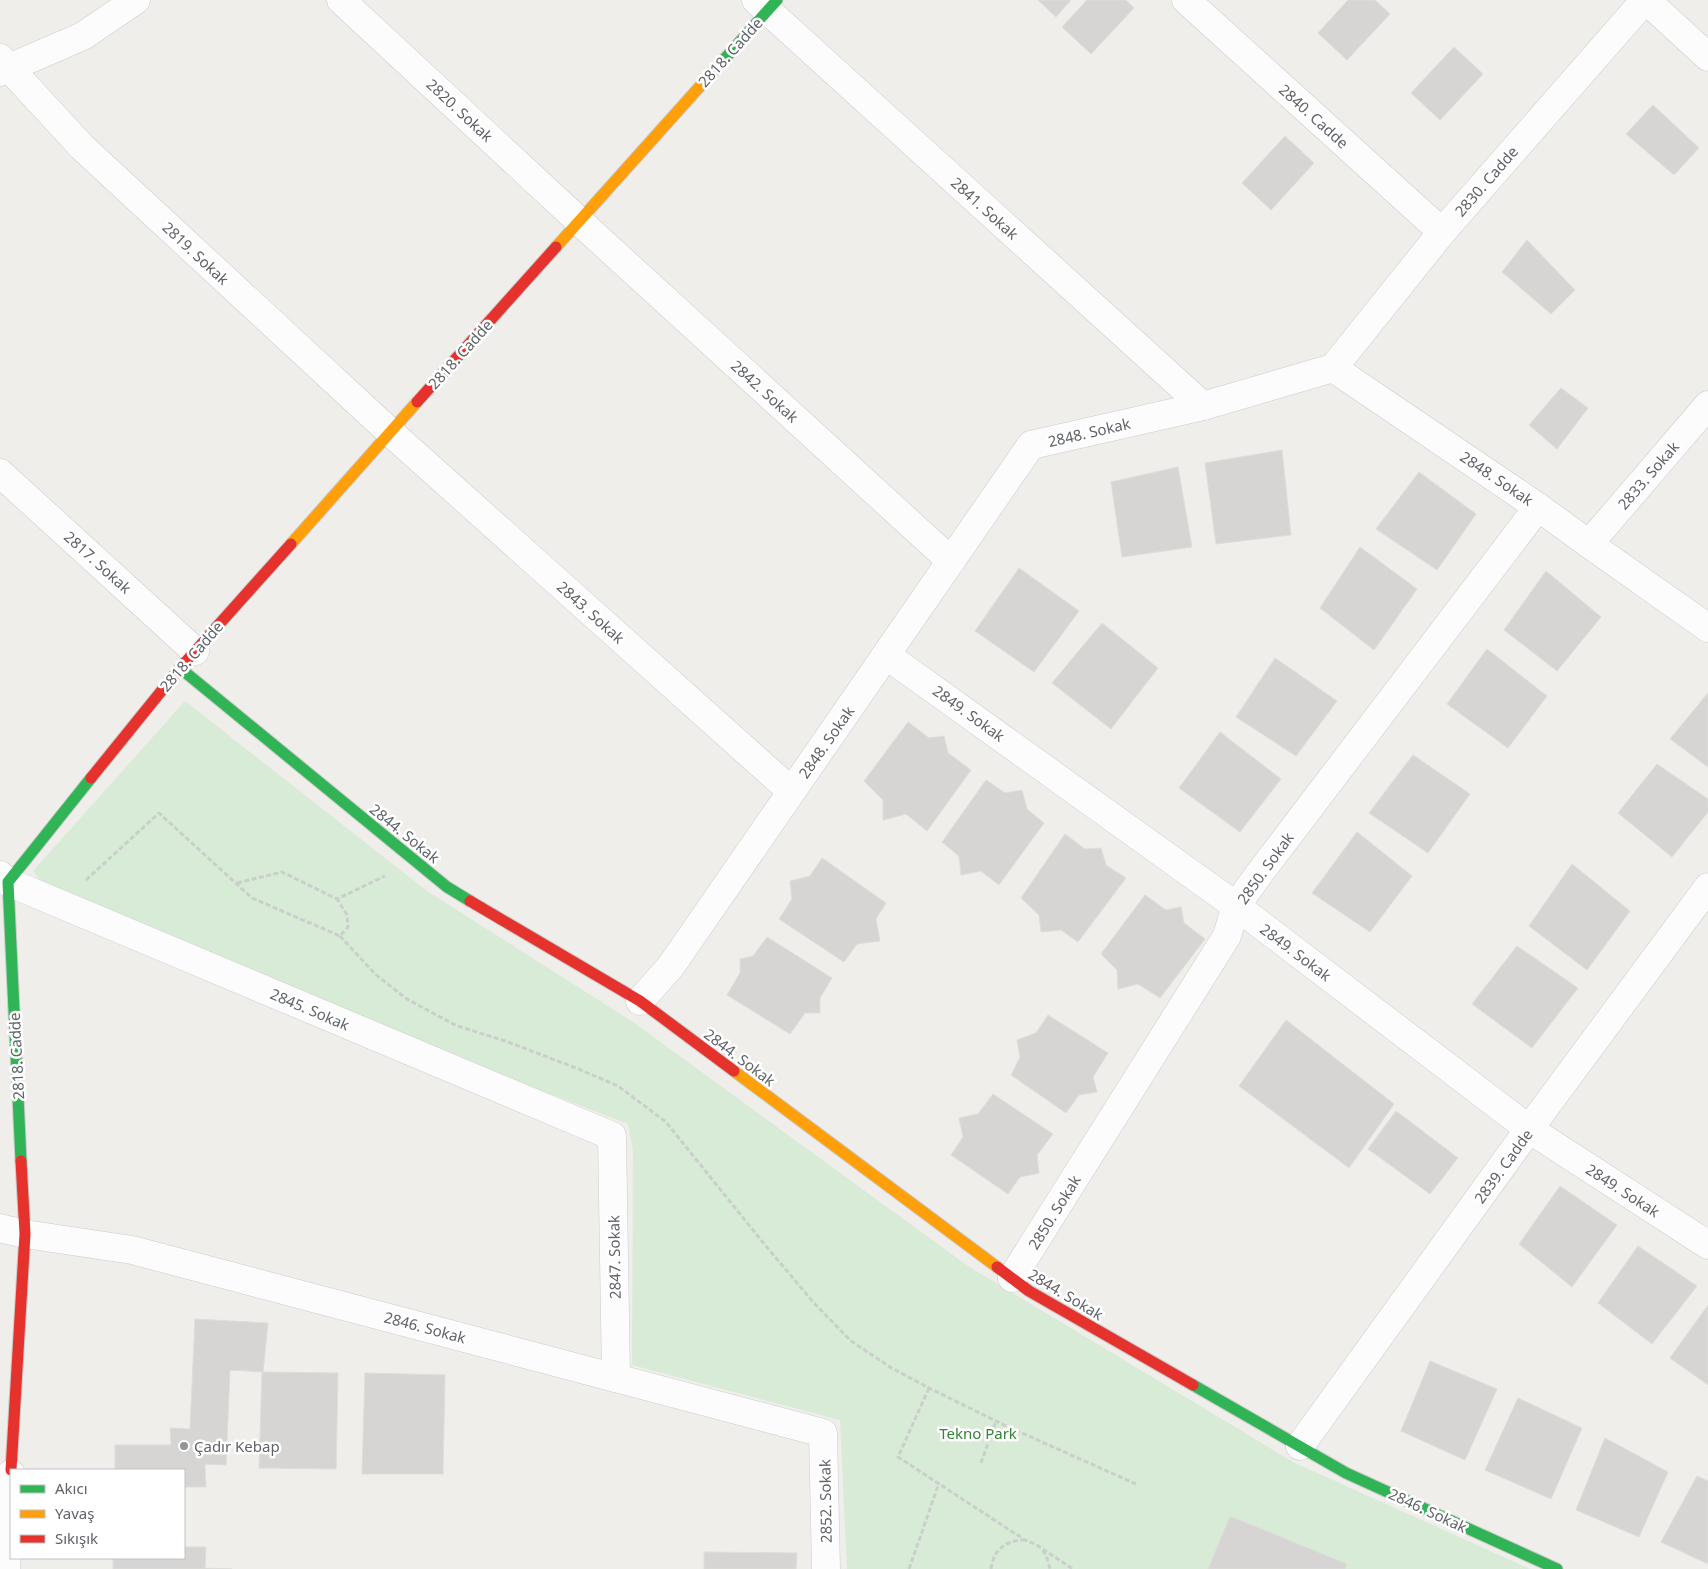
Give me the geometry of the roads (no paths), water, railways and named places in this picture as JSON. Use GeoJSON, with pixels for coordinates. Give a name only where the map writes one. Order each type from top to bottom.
{"type":"FeatureCollection","features":[{"type":"Feature","properties":{"kind":"street"},"geometry":{"type":"LineString","coordinates":[[3,66],[83,36],[136,0]]}},
{"type":"Feature","properties":{"kind":"street","name":"2820. Sokak"},"geometry":{"type":"LineString","coordinates":[[341,0],[579,221]]}},
{"type":"Feature","properties":{"kind":"street","name":"2840. Cadde"},"geometry":{"type":"LineString","coordinates":[[1186,0],[1442,232]]}},
{"type":"Feature","properties":{"kind":"street"},"geometry":{"type":"LineString","coordinates":[[1646,0],[1708,57]]}},
{"type":"Feature","properties":{"kind":"street","name":"2830. Cadde"},"geometry":{"type":"LineString","coordinates":[[1333,368],[1442,232],[1646,0]]}},
{"type":"Feature","properties":{"kind":"street","name":"2818. Cadde"},"geometry":{"type":"LineString","coordinates":[[12,1469],[13,1231],[4,878],[187,659],[579,221],[767,3]]}},
{"type":"Feature","properties":{"kind":"street","name":"2841. Sokak"},"geometry":{"type":"LineString","coordinates":[[767,3],[1203,406]]}},
{"type":"Feature","properties":{"kind":"street","name":"2819. Sokak"},"geometry":{"type":"LineString","coordinates":[[3,66],[82,147],[390,432]]}},
{"type":"Feature","properties":{"kind":"street","name":"2842. Sokak"},"geometry":{"type":"LineString","coordinates":[[579,221],[951,560]]}},
{"type":"Feature","properties":{"kind":"street","name":"2848. Sokak"},"geometry":{"type":"LineString","coordinates":[[640,1001],[671,966],[1031,445],[1203,406],[1333,368],[1538,507],[1708,628]]}},
{"type":"Feature","properties":{"kind":"street","name":"2833. Sokak"},"geometry":{"type":"LineString","coordinates":[[1588,544],[1708,405]]}},
{"type":"Feature","properties":{"kind":"street","name":"2843. Sokak"},"geometry":{"type":"LineString","coordinates":[[390,432],[791,791]]}},
{"type":"Feature","properties":{"kind":"street","name":"2817. Sokak"},"geometry":{"type":"LineString","coordinates":[[0,473],[187,659]]}},
{"type":"Feature","properties":{"kind":"street","name":"2850. Sokak"},"geometry":{"type":"LineString","coordinates":[[1012,1278],[1227,936],[1236,906],[1538,507]]}},
{"type":"Feature","properties":{"kind":"street","name":"2849. Sokak"},"geometry":{"type":"LineString","coordinates":[[886,655],[1236,906],[1529,1130],[1708,1245]]}},
{"type":"Feature","properties":{"kind":"street","name":"2844. Sokak"},"geometry":{"type":"LineString","coordinates":[[187,659],[416,862],[447,887],[640,1001],[1028,1290],[1300,1446]]}},
{"type":"Feature","properties":{"kind":"street","name":"2845. Sokak"},"geometry":{"type":"LineString","coordinates":[[4,878],[59,904],[612,1136]]}},
{"type":"Feature","properties":{"kind":"street","name":"2839. Cadde"},"geometry":{"type":"LineString","coordinates":[[1300,1446],[1708,887]]}},
{"type":"Feature","properties":{"kind":"street","name":"2847. Sokak"},"geometry":{"type":"LineString","coordinates":[[612,1136],[616,1378]]}},
{"type":"Feature","properties":{"kind":"street","name":"2846. Sokak"},"geometry":{"type":"LineString","coordinates":[[13,1231],[132,1250],[823,1433]]}},
{"type":"Feature","properties":{"kind":"street","name":"2852. Sokak"},"geometry":{"type":"LineString","coordinates":[[823,1433],[826,1569]]}},
{"type":"Feature","properties":{"kind":"street","name":"2846. Sokak"},"geometry":{"type":"LineString","coordinates":[[1300,1446],[1346,1473],[1557,1569]]}},
{"type":"Feature","properties":{"kind":"street"},"geometry":{"type":"LineString","coordinates":[[6,1569],[10,1493]]}},
{"type":"Feature","properties":{"kind":"place","name":"Çadır Kebap"},"geometry":{"type":"Point","coordinates":[184,1446]}},
{"type":"Feature","properties":{"kind":"park label","name":"Tekno Park"},"geometry":{"type":"Point","coordinates":[978,1433]}}]}
